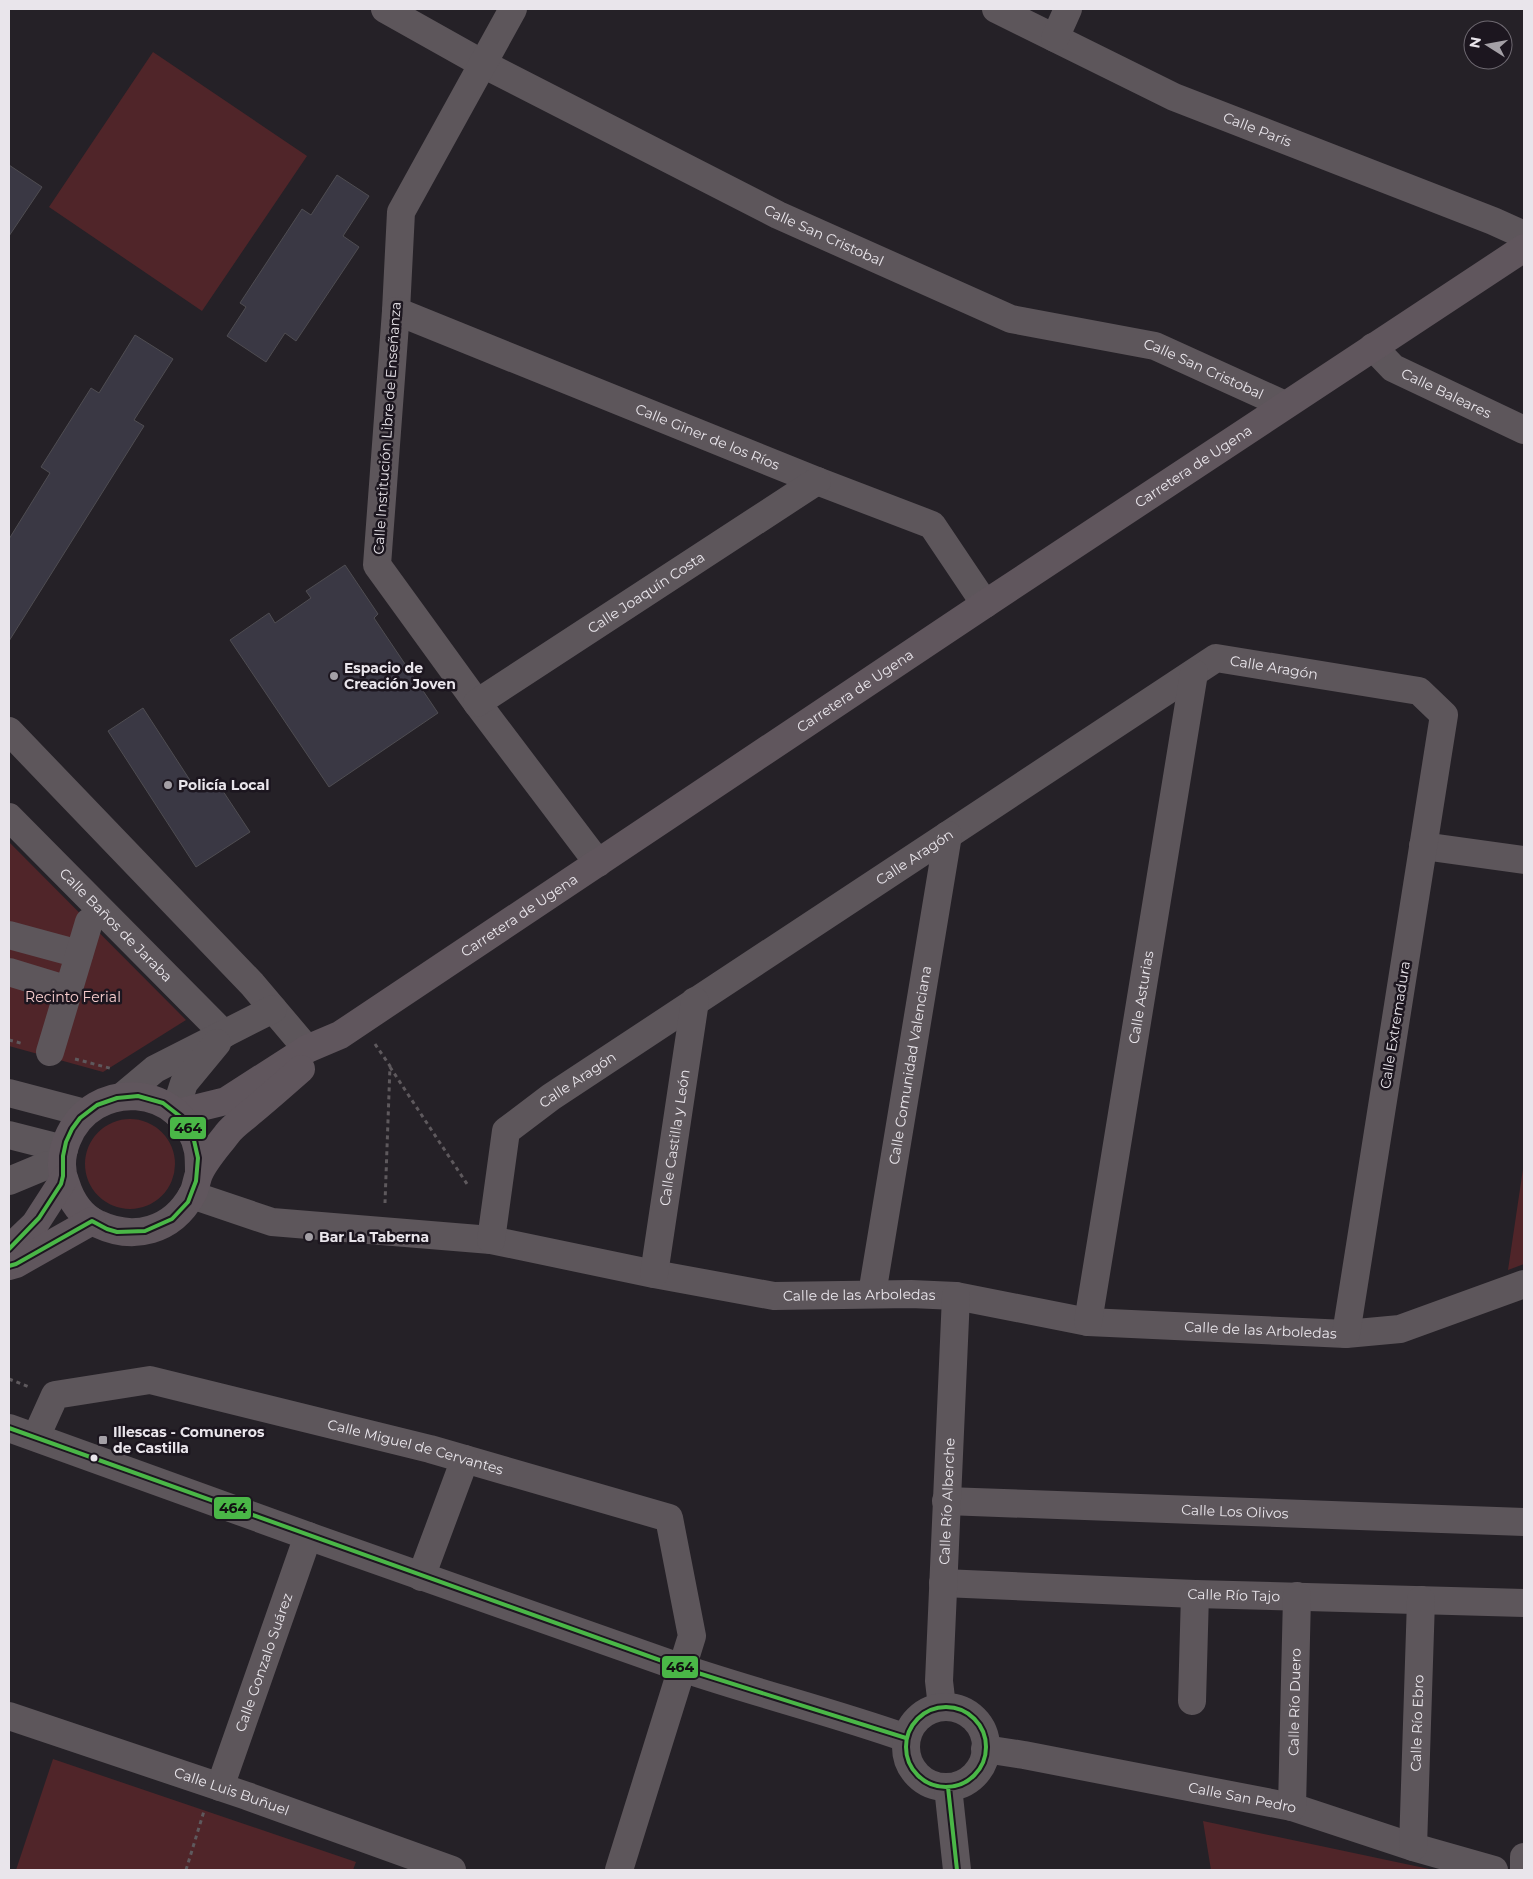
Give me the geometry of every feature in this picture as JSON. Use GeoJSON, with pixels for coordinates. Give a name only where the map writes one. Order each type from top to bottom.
{"type":"FeatureCollection","features":[{"type":"Feature","properties":{"kind":"main road","name":"Carretera de Ugena"},"geometry":{"type":"LineString","coordinates":[[176,1112],[226,1101],[307,1049],[350,1028],[985,604],[1524,248]]}},
{"type":"Feature","properties":{"kind":"main road"},"geometry":{"type":"LineString","coordinates":[[63,1164],[69,1195],[79,1209],[92,1221],[113,1231],[136,1233],[159,1227],[178,1214],[228,1132],[350,1028]]}},
{"type":"Feature","properties":{"kind":"main road"},"geometry":{"type":"LineString","coordinates":[[9,1249],[35,1224],[63,1164],[71,1130],[85,1113],[103,1101],[124,1095],[146,1097],[163,1103],[176,1112],[191,1130],[198,1151],[196,1184]]}},
{"type":"Feature","properties":{"kind":"main road"},"geometry":{"type":"LineString","coordinates":[[9,1266],[16,1264],[92,1221]]}},
{"type":"Feature","properties":{"kind":"street","name":"Calle San Cristobal"},"geometry":{"type":"LineString","coordinates":[[384,9],[483,64],[778,215],[1010,320],[1155,346],[1285,406]]}},
{"type":"Feature","properties":{"kind":"street","name":"Calle Institución Libre de Enseñanza"},"geometry":{"type":"LineString","coordinates":[[513,9],[401,212],[396,311],[377,565],[477,703],[598,863]]}},
{"type":"Feature","properties":{"kind":"street","name":"Calle París"},"geometry":{"type":"LineString","coordinates":[[996,9],[1174,97],[1493,221],[1524,235]]}},
{"type":"Feature","properties":{"kind":"street"},"geometry":{"type":"LineString","coordinates":[[1055,38],[1068,9]]}},
{"type":"Feature","properties":{"kind":"street","name":"Calle Giner de los Ríos"},"geometry":{"type":"LineString","coordinates":[[396,311],[817,481],[932,525],[985,604]]}},
{"type":"Feature","properties":{"kind":"street","name":"Calle Baleares"},"geometry":{"type":"LineString","coordinates":[[1373,347],[1393,368],[1524,430]]}},
{"type":"Feature","properties":{"kind":"street","name":"Calle Joaquín Costa"},"geometry":{"type":"LineString","coordinates":[[477,703],[817,481]]}},
{"type":"Feature","properties":{"kind":"street","name":"Calle Aragón"},"geometry":{"type":"LineString","coordinates":[[491,1240],[506,1131],[551,1097],[695,1001],[1216,658],[1419,691],[1444,715]]}},
{"type":"Feature","properties":{"kind":"street","name":"Calle Asturias"},"geometry":{"type":"LineString","coordinates":[[1088,1322],[1194,673]]}},
{"type":"Feature","properties":{"kind":"street","name":"Calle Extremadura"},"geometry":{"type":"LineString","coordinates":[[1346,1334],[1444,715]]}},
{"type":"Feature","properties":{"kind":"street"},"geometry":{"type":"LineString","coordinates":[[9,731],[252,984],[307,1049]]}},
{"type":"Feature","properties":{"kind":"street","name":"Calle Baños de Jaraba"},"geometry":{"type":"LineString","coordinates":[[9,817],[224,1034]]}},
{"type":"Feature","properties":{"kind":"street","name":"Calle Comunidad Valenciana"},"geometry":{"type":"LineString","coordinates":[[872,1294],[948,835]]}},
{"type":"Feature","properties":{"kind":"street"},"geometry":{"type":"LineString","coordinates":[[1423,846],[1524,860]]}},
{"type":"Feature","properties":{"kind":"street"},"geometry":{"type":"LineString","coordinates":[[50,1052],[89,922]]}},
{"type":"Feature","properties":{"kind":"street"},"geometry":{"type":"LineString","coordinates":[[9,935],[79,954]]}},
{"type":"Feature","properties":{"kind":"street"},"geometry":{"type":"LineString","coordinates":[[9,972],[68,990]]}},
{"type":"Feature","properties":{"kind":"street","name":"Calle Castilla y León"},"geometry":{"type":"LineString","coordinates":[[654,1274],[695,1001]]}},
{"type":"Feature","properties":{"kind":"street"},"geometry":{"type":"LineString","coordinates":[[124,1095],[155,1069],[273,1009]]}},
{"type":"Feature","properties":{"kind":"street"},"geometry":{"type":"LineString","coordinates":[[176,1112],[184,1083],[224,1034]]}},
{"type":"Feature","properties":{"kind":"street"},"geometry":{"type":"LineString","coordinates":[[9,1093],[85,1113]]}},
{"type":"Feature","properties":{"kind":"street"},"geometry":{"type":"LineString","coordinates":[[9,1135],[63,1164]]}},
{"type":"Feature","properties":{"kind":"street"},"geometry":{"type":"LineString","coordinates":[[9,1181],[45,1166],[63,1164]]}},
{"type":"Feature","properties":{"kind":"street","name":"Calle de las Arboledas"},"geometry":{"type":"LineString","coordinates":[[196,1184],[272,1222],[491,1240],[654,1274],[774,1296],[872,1294],[956,1296],[1088,1322],[1346,1334],[1400,1329],[1524,1284]]}},
{"type":"Feature","properties":{"kind":"street","name":"Calle Río Alberche"},"geometry":{"type":"LineString","coordinates":[[942,1707],[939,1681],[956,1296]]}},
{"type":"Feature","properties":{"kind":"street","name":"Calle Miguel de Cervantes"},"geometry":{"type":"LineString","coordinates":[[36,1437],[54,1396],[150,1380],[465,1459],[670,1518],[692,1636],[682,1668]]}},
{"type":"Feature","properties":{"kind":"street"},"geometry":{"type":"LineString","coordinates":[[9,1428],[421,1577],[682,1668],[848,1718],[906,1738]]}},
{"type":"Feature","properties":{"kind":"street"},"geometry":{"type":"LineString","coordinates":[[421,1577],[465,1459]]}},
{"type":"Feature","properties":{"kind":"street","name":"Calle Los Olivos"},"geometry":{"type":"LineString","coordinates":[[946,1502],[1524,1522]]}},
{"type":"Feature","properties":{"kind":"street","name":"Calle Gonzalo Suárez"},"geometry":{"type":"LineString","coordinates":[[213,1796],[308,1536]]}},
{"type":"Feature","properties":{"kind":"street","name":"Calle Río Tajo"},"geometry":{"type":"LineString","coordinates":[[943,1582],[1195,1594],[1524,1603]]}},
{"type":"Feature","properties":{"kind":"street"},"geometry":{"type":"LineString","coordinates":[[1192,1701],[1195,1594]]}},
{"type":"Feature","properties":{"kind":"street","name":"Calle Río Duero"},"geometry":{"type":"LineString","coordinates":[[1292,1807],[1298,1596]]}},
{"type":"Feature","properties":{"kind":"street","name":"Calle Río Ebro"},"geometry":{"type":"LineString","coordinates":[[1412,1847],[1421,1600]]}},
{"type":"Feature","properties":{"kind":"street"},"geometry":{"type":"LineString","coordinates":[[619,1870],[682,1668]]}},
{"type":"Feature","properties":{"kind":"street"},"geometry":{"type":"LineString","coordinates":[[942,1707],[956,1708],[968,1714],[978,1723],[984,1736],[986,1749],[978,1771],[969,1779],[948,1787],[936,1786],[925,1781],[916,1773],[909,1762],[906,1738],[920,1717],[930,1710],[942,1707]]}},
{"type":"Feature","properties":{"kind":"street","name":"Calle Luis Buñuel"},"geometry":{"type":"LineString","coordinates":[[9,1716],[213,1796],[452,1870]]}},
{"type":"Feature","properties":{"kind":"street","name":"Calle San Pedro"},"geometry":{"type":"LineString","coordinates":[[986,1749],[1292,1807],[1412,1847],[1494,1870]]}},
{"type":"Feature","properties":{"kind":"street"},"geometry":{"type":"LineString","coordinates":[[948,1787],[957,1870]]}},
{"type":"Feature","properties":{"kind":"street"},"geometry":{"type":"LineString","coordinates":[[1524,1857],[1524,1870]]}},
{"type":"Feature","properties":{"kind":"path"},"geometry":{"type":"LineString","coordinates":[[350,1028],[390,1066],[479,1202],[496,1207]]}},
{"type":"Feature","properties":{"kind":"path"},"geometry":{"type":"LineString","coordinates":[[384,1231],[390,1066]]}},
{"type":"Feature","properties":{"kind":"path"},"geometry":{"type":"LineString","coordinates":[[186,1870],[213,1796]]}},
{"type":"Feature","properties":{"kind":"green space"},"geometry":{"type":"Polygon","coordinates":[[[153,52],[307,156],[202,311],[49,207],[153,52]]]}},
{"type":"Feature","properties":{"kind":"green space","name":"Recinto Ferial"},"geometry":{"type":"Polygon","coordinates":[[[9,842],[186,1020],[103,1072],[9,1046],[9,842]]]}},
{"type":"Feature","properties":{"kind":"green space"},"geometry":{"type":"Polygon","coordinates":[[[130,1119],[147,1122],[162,1132],[172,1147],[175,1164],[172,1181],[162,1196],[147,1206],[130,1209],[113,1206],[98,1196],[88,1181],[85,1164],[88,1147],[98,1132],[113,1122],[130,1119]]]}},
{"type":"Feature","properties":{"kind":"green space"},"geometry":{"type":"Polygon","coordinates":[[[1524,1162],[1524,1264],[1508,1270],[1524,1162]]]}},
{"type":"Feature","properties":{"kind":"green space"},"geometry":{"type":"Polygon","coordinates":[[[53,1759],[356,1862],[353,1870],[16,1870],[53,1759]]]}},
{"type":"Feature","properties":{"kind":"green space"},"geometry":{"type":"Polygon","coordinates":[[[1203,1821],[1434,1870],[1211,1870],[1203,1821]]]}},
{"type":"Feature","properties":{"kind":"building"},"geometry":{"type":"Polygon","coordinates":[[[9,165],[42,187],[9,236],[9,165]]]}},
{"type":"Feature","properties":{"kind":"building"},"geometry":{"type":"Polygon","coordinates":[[[337,175],[369,196],[343,236],[359,247],[296,341],[285,333],[266,362],[227,336],[246,307],[240,303],[302,209],[311,215],[337,175]]]}},
{"type":"Feature","properties":{"kind":"building"},"geometry":{"type":"Polygon","coordinates":[[[135,335],[173,359],[134,420],[144,426],[9,641],[9,539],[50,473],[41,467],[91,388],[99,393],[135,335]]]}},
{"type":"Feature","properties":{"kind":"building","name":"Espacio de Creación Joven"},"geometry":{"type":"Polygon","coordinates":[[[345,565],[378,614],[374,618],[438,713],[329,787],[230,640],[269,613],[275,623],[311,598],[306,591],[345,565]]]}},
{"type":"Feature","properties":{"kind":"building","name":"Policía Local"},"geometry":{"type":"Polygon","coordinates":[[[143,708],[197,791],[215,779],[250,832],[196,867],[108,731],[143,708]]]}},
{"type":"Feature","properties":{"kind":"transit line","name":"464"},"geometry":{"type":"LineString","coordinates":[[9,1249],[39,1218],[61,1184],[66,1142],[80,1118],[97,1105],[117,1098],[138,1096],[163,1103],[181,1117],[193,1136],[198,1158],[196,1181],[188,1202],[172,1219],[145,1231],[117,1232],[92,1221],[16,1264],[9,1266]]}},
{"type":"Feature","properties":{"kind":"transit line","name":"464"},"geometry":{"type":"LineString","coordinates":[[9,1428],[682,1668],[906,1738]]}},
{"type":"Feature","properties":{"kind":"transit line","name":"464"},"geometry":{"type":"LineString","coordinates":[[946,1707],[961,1710],[974,1719],[983,1732],[986,1747],[983,1762],[974,1775],[961,1784],[946,1787],[931,1784],[918,1775],[909,1762],[906,1747],[909,1732],[918,1719],[931,1710],[946,1707]]}},
{"type":"Feature","properties":{"kind":"transit line","name":"464"},"geometry":{"type":"LineString","coordinates":[[948,1787],[957,1870]]}},
{"type":"Feature","properties":{"kind":"place","name":"Espacio de Creación Joven"},"geometry":{"type":"Point","coordinates":[334,676]}},
{"type":"Feature","properties":{"kind":"place","name":"Policía Local"},"geometry":{"type":"Point","coordinates":[168,785]}},
{"type":"Feature","properties":{"kind":"place","name":"Bar La Taberna"},"geometry":{"type":"Point","coordinates":[309,1237]}},
{"type":"Feature","properties":{"kind":"place","name":"Illescas - Comuneros de Castilla"},"geometry":{"type":"Point","coordinates":[103,1440]}}]}
